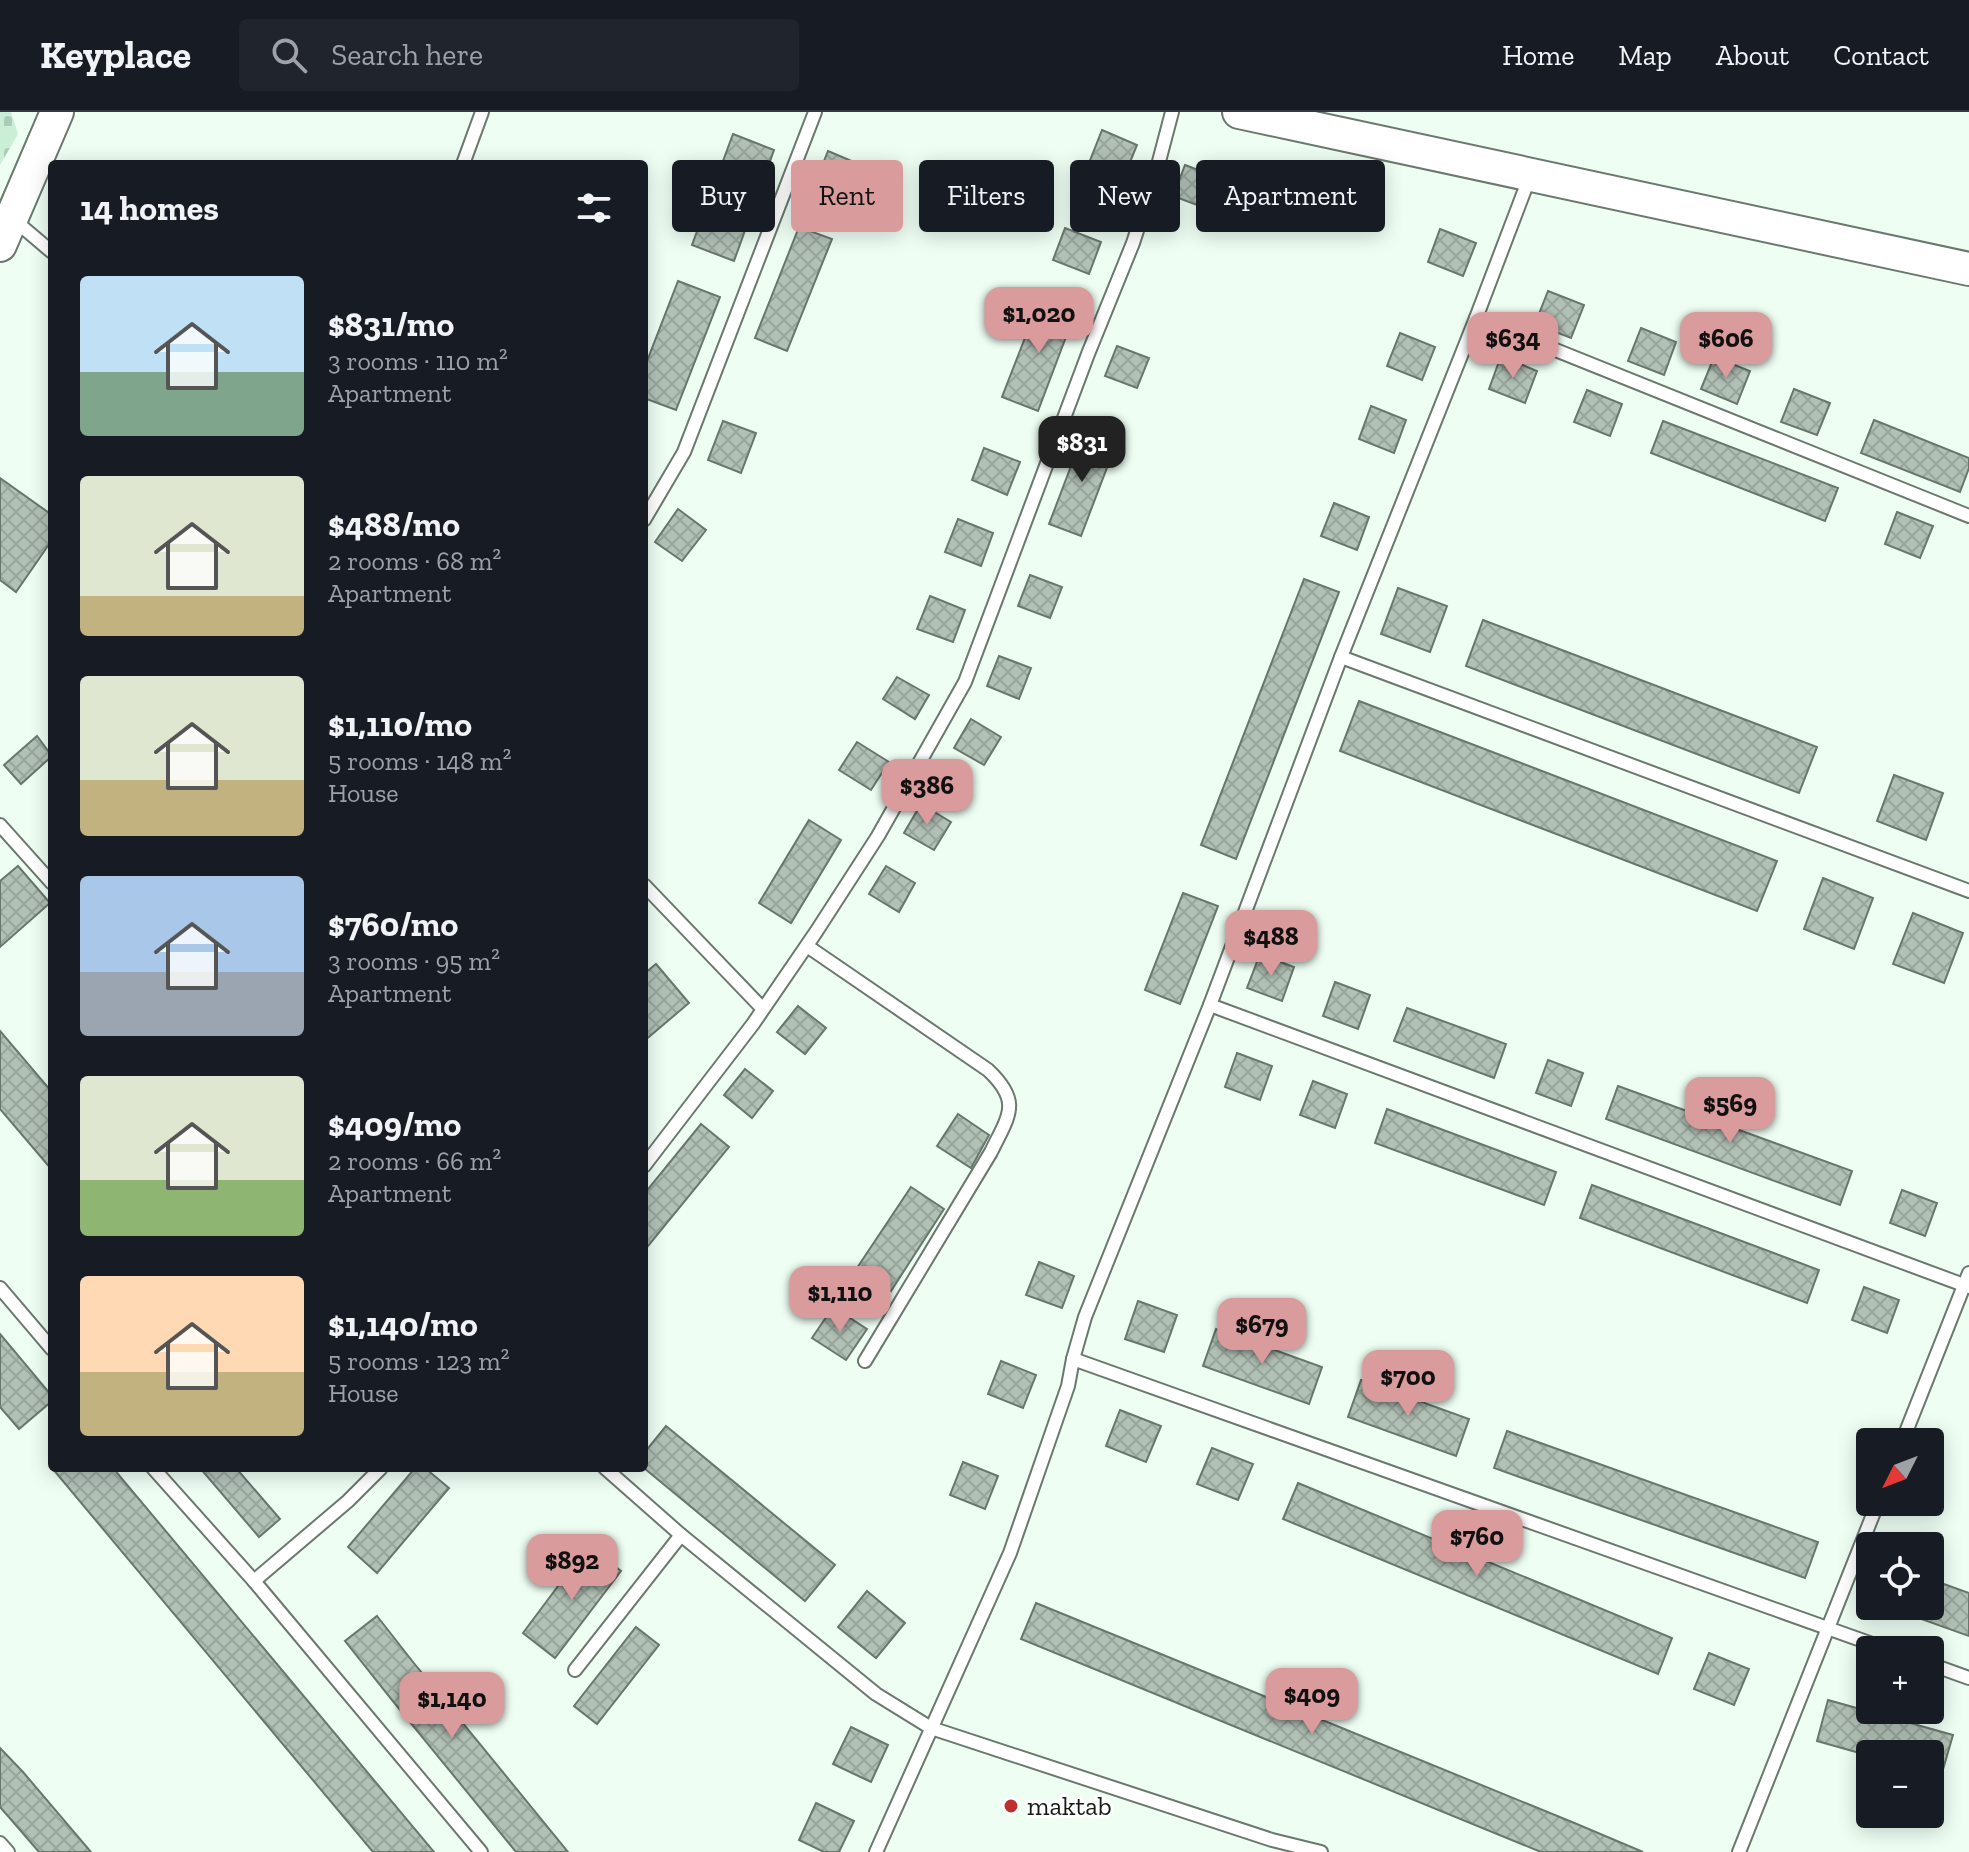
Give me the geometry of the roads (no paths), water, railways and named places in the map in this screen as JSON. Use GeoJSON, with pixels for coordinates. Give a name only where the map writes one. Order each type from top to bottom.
{"type":"FeatureCollection","features":[{"type":"Feature","properties":{"kind":"street"},"geometry":{"type":"LineString","coordinates":[[6,232],[57,112]]}},
{"type":"Feature","properties":{"kind":"street"},"geometry":{"type":"LineString","coordinates":[[1239,112],[1969,269]]}},
{"type":"Feature","properties":{"kind":"lane"},"geometry":{"type":"LineString","coordinates":[[464,160],[482,112]]}},
{"type":"Feature","properties":{"kind":"lane"},"geometry":{"type":"LineString","coordinates":[[648,513],[684,452],[815,112]]}},
{"type":"Feature","properties":{"kind":"lane"},"geometry":{"type":"LineString","coordinates":[[648,1161],[807,946],[878,836],[965,682],[1133,243],[1172,112]]}},
{"type":"Feature","properties":{"kind":"lane"},"geometry":{"type":"LineString","coordinates":[[876,1852],[1010,1553],[1068,1386],[1085,1317],[1210,1005],[1341,657],[1530,174]]}},
{"type":"Feature","properties":{"kind":"lane"},"geometry":{"type":"LineString","coordinates":[[6,232],[48,250]]}},
{"type":"Feature","properties":{"kind":"lane"},"geometry":{"type":"LineString","coordinates":[[1476,318],[1969,516]]}},
{"type":"Feature","properties":{"kind":"lane"},"geometry":{"type":"LineString","coordinates":[[1341,657],[1969,891]]}},
{"type":"Feature","properties":{"kind":"lane"},"geometry":{"type":"LineString","coordinates":[[0,825],[48,879]]}},
{"type":"Feature","properties":{"kind":"lane"},"geometry":{"type":"LineString","coordinates":[[648,889],[763,1009]]}},
{"type":"Feature","properties":{"kind":"lane"},"geometry":{"type":"LineString","coordinates":[[807,946],[988,1070],[1006,1089],[1009,1097],[1007,1116],[991,1152],[865,1361]]}},
{"type":"Feature","properties":{"kind":"lane"},"geometry":{"type":"LineString","coordinates":[[1210,1005],[1967,1282],[1908,1428]]}},
{"type":"Feature","properties":{"kind":"lane"},"geometry":{"type":"LineString","coordinates":[[0,1288],[48,1344]]}},
{"type":"Feature","properties":{"kind":"lane"},"geometry":{"type":"LineString","coordinates":[[1073,1359],[1856,1639]]}},
{"type":"Feature","properties":{"kind":"lane"},"geometry":{"type":"LineString","coordinates":[[159,1472],[481,1852]]}},
{"type":"Feature","properties":{"kind":"lane"},"geometry":{"type":"LineString","coordinates":[[254,1581],[348,1501],[377,1472]]}},
{"type":"Feature","properties":{"kind":"lane"},"geometry":{"type":"LineString","coordinates":[[610,1472],[681,1535],[876,1694],[931,1728],[1271,1846],[1321,1852]]}},
{"type":"Feature","properties":{"kind":"lane"},"geometry":{"type":"LineString","coordinates":[[1739,1852],[1872,1516]]}},
{"type":"Feature","properties":{"kind":"lane"},"geometry":{"type":"LineString","coordinates":[[575,1670],[681,1535]]}},
{"type":"Feature","properties":{"kind":"lane"},"geometry":{"type":"LineString","coordinates":[[1944,1669],[1969,1678]]}},
{"type":"Feature","properties":{"kind":"lane"},"geometry":{"type":"LineString","coordinates":[[0,1843],[8,1852]]}},
{"type":"Feature","properties":{"kind":"place","name":"maktab"},"geometry":{"type":"Point","coordinates":[1011,1806]}}]}
